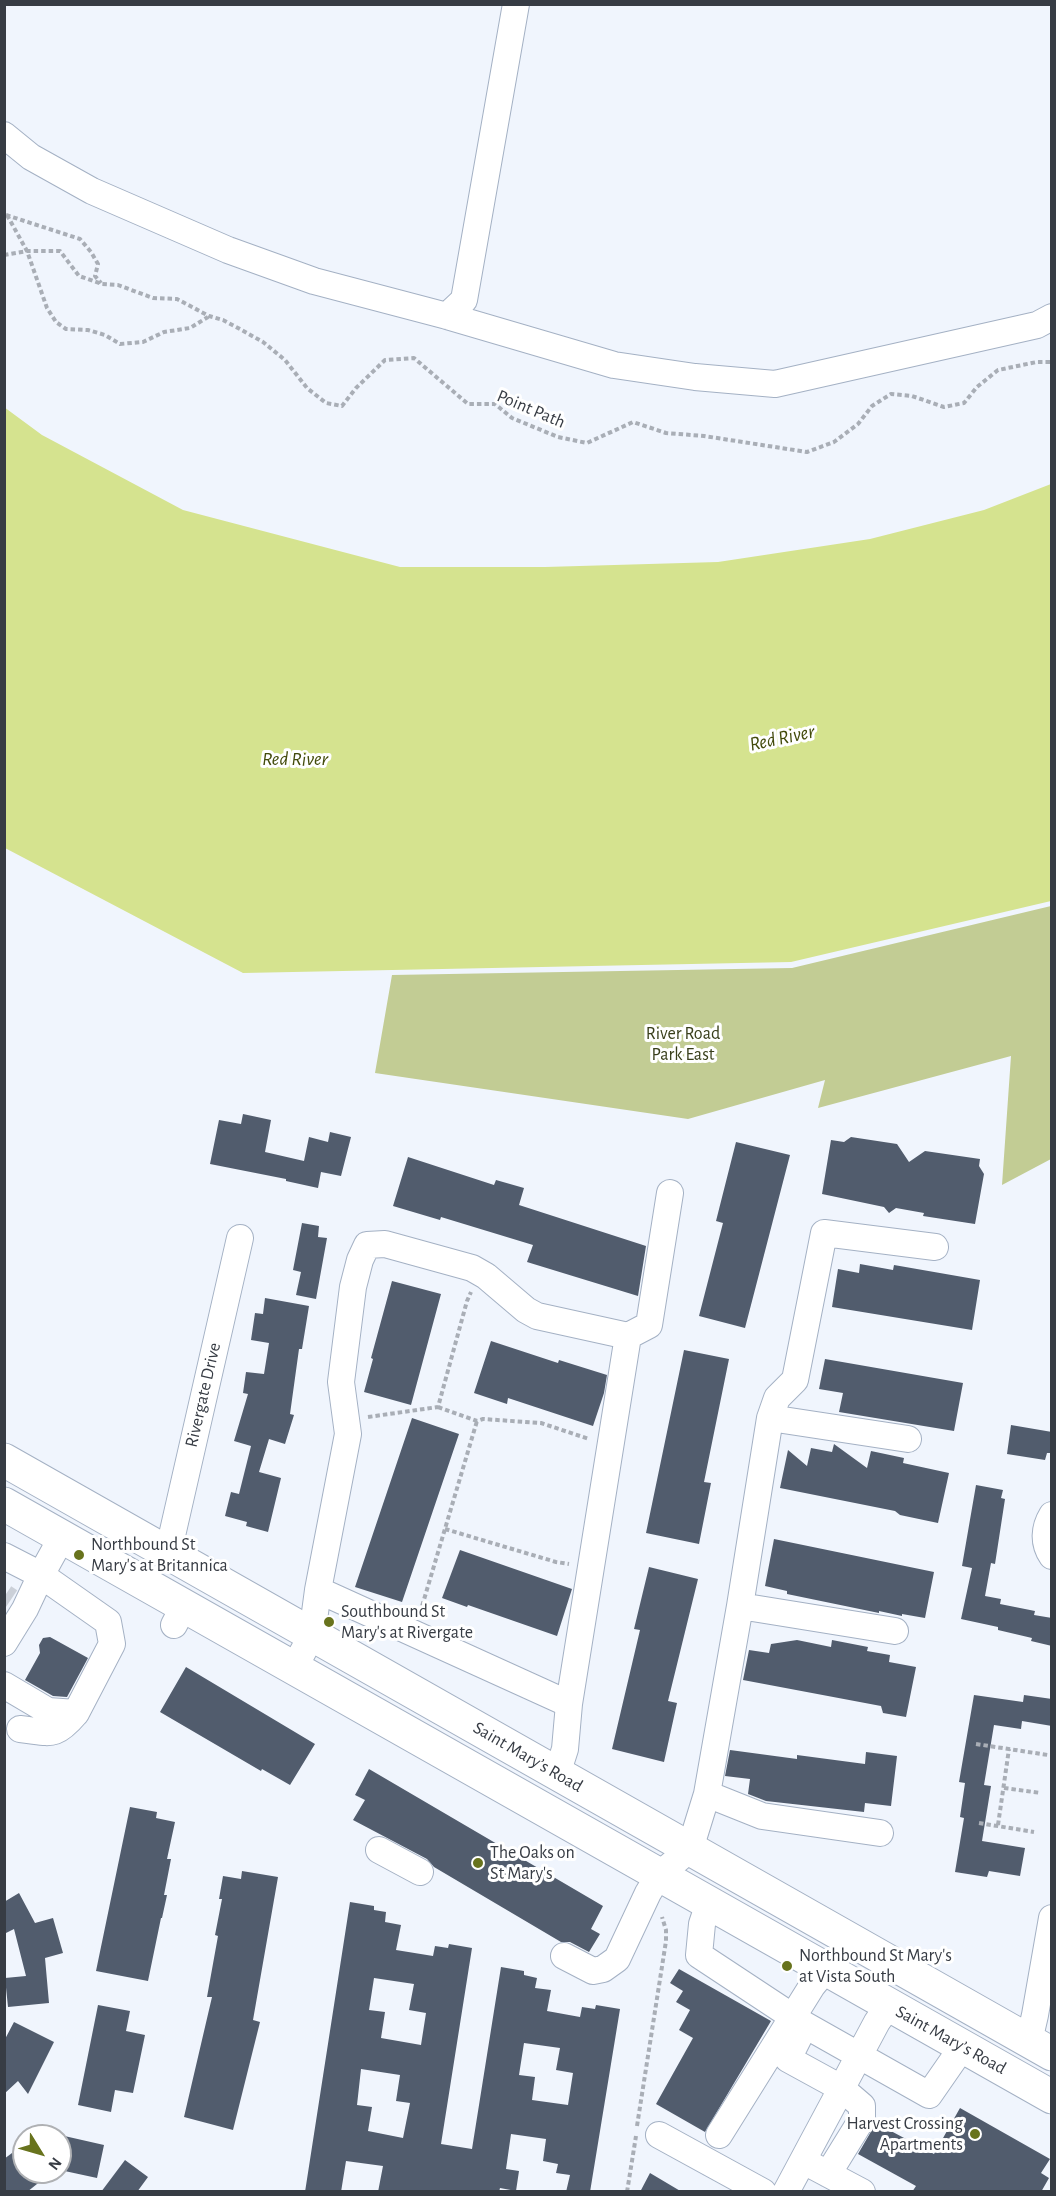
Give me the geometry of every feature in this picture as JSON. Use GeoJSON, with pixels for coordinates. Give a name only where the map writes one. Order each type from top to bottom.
{"type":"FeatureCollection","features":[{"type":"Feature","properties":{"kind":"main road","name":"Saint Mary’s Road"},"geometry":{"type":"LineString","coordinates":[[4,1460],[1040,2047]]}},
{"type":"Feature","properties":{"kind":"main road","name":"Saint Mary’s Road"},"geometry":{"type":"LineString","coordinates":[[13,1512],[62,1537],[179,1616],[294,1668],[1052,2097]]}},
{"type":"Feature","properties":{"kind":"main road"},"geometry":{"type":"LineString","coordinates":[[889,2005],[938,1990]]}},
{"type":"Feature","properties":{"kind":"street"},"geometry":{"type":"LineString","coordinates":[[447,316],[464,300],[516,4]]}},
{"type":"Feature","properties":{"kind":"street"},"geometry":{"type":"LineString","coordinates":[[4,135],[31,157],[93,191],[228,250],[314,281],[447,316],[614,365],[695,377],[775,384],[1037,325],[1052,317]]}},
{"type":"Feature","properties":{"kind":"street"},"geometry":{"type":"LineString","coordinates":[[294,1668],[312,1635],[318,1590],[348,1434],[340,1382],[353,1287],[360,1260],[367,1245],[385,1244],[472,1268],[481,1272],[526,1310],[537,1316],[628,1336],[649,1325],[670,1194]]}},
{"type":"Feature","properties":{"kind":"street"},"geometry":{"type":"LineString","coordinates":[[564,1956],[593,1971],[603,1969],[616,1959],[658,1875],[690,1849],[707,1794],[770,1418],[777,1398],[795,1380],[824,1233],[935,1247]]}},
{"type":"Feature","properties":{"kind":"street","name":"Rivergate Drive"},"geometry":{"type":"LineString","coordinates":[[168,1553],[240,1238]]}},
{"type":"Feature","properties":{"kind":"street"},"geometry":{"type":"LineString","coordinates":[[557,1774],[565,1749],[569,1704],[628,1336]]}},
{"type":"Feature","properties":{"kind":"street"},"geometry":{"type":"LineString","coordinates":[[770,1418],[908,1439]]}},
{"type":"Feature","properties":{"kind":"street"},"geometry":{"type":"LineString","coordinates":[[1052,1515],[1046,1527],[1045,1539],[1052,1556]]}},
{"type":"Feature","properties":{"kind":"street"},"geometry":{"type":"LineString","coordinates":[[5,1641],[17,1605],[41,1575],[62,1537]]}},
{"type":"Feature","properties":{"kind":"street"},"geometry":{"type":"LineString","coordinates":[[4,1556],[41,1575],[108,1622],[112,1644],[76,1713],[63,1728],[53,1732],[20,1729]]}},
{"type":"Feature","properties":{"kind":"street"},"geometry":{"type":"LineString","coordinates":[[318,1590],[569,1704]]}},
{"type":"Feature","properties":{"kind":"street"},"geometry":{"type":"LineString","coordinates":[[740,1606],[895,1631]]}},
{"type":"Feature","properties":{"kind":"street"},"geometry":{"type":"LineString","coordinates":[[4,1685],[48,1711],[76,1713]]}},
{"type":"Feature","properties":{"kind":"street"},"geometry":{"type":"LineString","coordinates":[[707,1794],[762,1816],[880,1833]]}},
{"type":"Feature","properties":{"kind":"street"},"geometry":{"type":"LineString","coordinates":[[379,1850],[420,1872]]}},
{"type":"Feature","properties":{"kind":"street"},"geometry":{"type":"LineString","coordinates":[[709,1904],[702,1924],[699,1955],[799,2021],[929,2095],[963,2046]]}},
{"type":"Feature","properties":{"kind":"street"},"geometry":{"type":"LineString","coordinates":[[1040,2047],[1035,2014],[1052,1918]]}},
{"type":"Feature","properties":{"kind":"street"},"geometry":{"type":"LineString","coordinates":[[719,2135],[799,2021],[825,1969]]}},
{"type":"Feature","properties":{"kind":"street"},"geometry":{"type":"LineString","coordinates":[[786,2192],[877,2022],[889,2005]]}},
{"type":"Feature","properties":{"kind":"street"},"geometry":{"type":"LineString","coordinates":[[799,2021],[788,2059],[841,2088],[862,2106],[862,2119],[828,2174]]}},
{"type":"Feature","properties":{"kind":"street"},"geometry":{"type":"LineString","coordinates":[[659,2135],[762,2192]]}},
{"type":"Feature","properties":{"kind":"street"},"geometry":{"type":"LineString","coordinates":[[802,2160],[862,2192]]}},
{"type":"Feature","properties":{"kind":"path"},"geometry":{"type":"LineString","coordinates":[[6,215],[27,251],[47,308],[56,322],[66,329],[88,330],[105,335],[120,344],[143,342],[165,332],[190,328],[209,316]]}},
{"type":"Feature","properties":{"kind":"path"},"geometry":{"type":"LineString","coordinates":[[6,215],[80,239],[92,252],[98,264],[95,276],[102,284]]}},
{"type":"Feature","properties":{"kind":"path","name":"Point Path"},"geometry":{"type":"LineString","coordinates":[[4,255],[27,251],[60,251],[79,276],[102,284],[118,285],[153,298],[177,299],[209,316],[223,320],[263,342],[285,360],[307,388],[326,403],[342,406],[356,388],[385,360],[414,358],[468,404],[495,404],[522,422],[558,437],[587,443],[633,422],[666,433],[704,436],[807,452],[834,442],[858,424],[872,406],[891,394],[912,396],[944,407],[964,403],[977,387],[998,370],[1036,362],[1052,362]]}},
{"type":"Feature","properties":{"kind":"path"},"geometry":{"type":"LineString","coordinates":[[438,1407],[467,1301],[481,1272]]}},
{"type":"Feature","properties":{"kind":"path"},"geometry":{"type":"LineString","coordinates":[[347,1420],[438,1407],[477,1421],[483,1419],[541,1423],[610,1446]]}},
{"type":"Feature","properties":{"kind":"path"},"geometry":{"type":"LineString","coordinates":[[414,1633],[477,1421]]}},
{"type":"Feature","properties":{"kind":"path"},"geometry":{"type":"LineString","coordinates":[[445,1529],[556,1562],[590,1567]]}},
{"type":"Feature","properties":{"kind":"path"},"geometry":{"type":"LineString","coordinates":[[976,1744],[1048,1755]]}},
{"type":"Feature","properties":{"kind":"path"},"geometry":{"type":"LineString","coordinates":[[998,1825],[1009,1749]]}},
{"type":"Feature","properties":{"kind":"path"},"geometry":{"type":"LineString","coordinates":[[1004,1788],[1041,1793]]}},
{"type":"Feature","properties":{"kind":"path"},"geometry":{"type":"LineString","coordinates":[[980,1823],[1034,1832]]}},
{"type":"Feature","properties":{"kind":"path"},"geometry":{"type":"LineString","coordinates":[[627,2192],[666,1941],[666,1930],[660,1911]]}},
{"type":"Feature","properties":{"kind":"green space","name":"River Road Park East"},"geometry":{"type":"Polygon","coordinates":[[[1051,906],[1051,1159],[1002,1185],[1011,1056],[818,1108],[825,1080],[688,1119],[375,1073],[392,975],[792,968],[1051,906]]]}},
{"type":"Feature","properties":{"kind":"water","name":"Red River"},"geometry":{"type":"Polygon","coordinates":[[[4,407],[42,435],[183,510],[400,567],[545,567],[718,562],[870,539],[984,510],[1051,484],[1051,901],[791,962],[243,973],[5,848],[4,407]]]}},
{"type":"Feature","properties":{"kind":"building"},"geometry":{"type":"Polygon","coordinates":[[[243,1114],[271,1120],[265,1152],[304,1161],[309,1137],[328,1142],[330,1132],[351,1137],[341,1176],[321,1172],[318,1188],[286,1181],[286,1179],[210,1164],[219,1120],[241,1124],[243,1114]]]}},
{"type":"Feature","properties":{"kind":"building"},"geometry":{"type":"Polygon","coordinates":[[[851,1137],[897,1144],[909,1162],[925,1151],[980,1159],[979,1166],[984,1174],[975,1224],[923,1216],[924,1213],[896,1208],[889,1213],[884,1207],[822,1194],[831,1140],[844,1142],[851,1137]]]}},
{"type":"Feature","properties":{"kind":"building"},"geometry":{"type":"Polygon","coordinates":[[[736,1142],[790,1155],[745,1328],[699,1316],[723,1223],[716,1221],[736,1142]]]}},
{"type":"Feature","properties":{"kind":"building"},"geometry":{"type":"Polygon","coordinates":[[[408,1157],[494,1185],[496,1180],[524,1188],[519,1205],[646,1246],[638,1296],[527,1262],[533,1245],[441,1217],[440,1220],[393,1206],[408,1157]]]}},
{"type":"Feature","properties":{"kind":"building"},"geometry":{"type":"Polygon","coordinates":[[[302,1223],[319,1226],[318,1237],[327,1238],[316,1299],[296,1295],[301,1272],[293,1270],[302,1223]]]}},
{"type":"Feature","properties":{"kind":"building"},"geometry":{"type":"Polygon","coordinates":[[[860,1264],[893,1270],[894,1265],[980,1280],[972,1330],[832,1307],[838,1269],[859,1273],[860,1264]]]}},
{"type":"Feature","properties":{"kind":"building"},"geometry":{"type":"Polygon","coordinates":[[[392,1281],[441,1294],[411,1405],[364,1392],[392,1281]]]}},
{"type":"Feature","properties":{"kind":"building"},"geometry":{"type":"Polygon","coordinates":[[[265,1298],[309,1306],[302,1349],[299,1349],[290,1414],[294,1415],[285,1444],[269,1439],[259,1472],[281,1478],[268,1532],[246,1526],[247,1522],[225,1516],[231,1492],[239,1494],[251,1446],[234,1441],[248,1394],[243,1393],[246,1372],[264,1374],[269,1343],[251,1340],[255,1313],[263,1314],[265,1298]]]}},
{"type":"Feature","properties":{"kind":"building"},"geometry":{"type":"Polygon","coordinates":[[[491,1341],[558,1363],[559,1360],[607,1375],[604,1393],[593,1426],[508,1398],[507,1404],[474,1393],[491,1341]]]}},
{"type":"Feature","properties":{"kind":"building"},"geometry":{"type":"Polygon","coordinates":[[[684,1350],[729,1359],[704,1482],[711,1483],[699,1544],[646,1533],[684,1350]]]}},
{"type":"Feature","properties":{"kind":"building"},"geometry":{"type":"Polygon","coordinates":[[[825,1359],[963,1383],[954,1431],[839,1412],[843,1393],[819,1389],[825,1359]]]}},
{"type":"Feature","properties":{"kind":"building"},"geometry":{"type":"Polygon","coordinates":[[[412,1418],[459,1434],[402,1602],[355,1587],[412,1418]]]}},
{"type":"Feature","properties":{"kind":"building"},"geometry":{"type":"Polygon","coordinates":[[[1011,1425],[1052,1432],[1052,1453],[1047,1453],[1045,1460],[1007,1454],[1011,1425]]]}},
{"type":"Feature","properties":{"kind":"building"},"geometry":{"type":"Polygon","coordinates":[[[834,1444],[867,1468],[871,1451],[904,1458],[903,1463],[949,1473],[938,1523],[900,1515],[895,1511],[780,1488],[788,1450],[807,1466],[811,1448],[832,1452],[834,1444]]]}},
{"type":"Feature","properties":{"kind":"building"},"geometry":{"type":"Polygon","coordinates":[[[976,1485],[1003,1490],[1001,1498],[1005,1499],[995,1564],[991,1563],[985,1596],[1001,1599],[1000,1604],[1035,1611],[1034,1615],[1052,1618],[1052,1646],[1031,1641],[1032,1638],[998,1630],[998,1627],[961,1619],[972,1568],[962,1566],[976,1485]]]}},
{"type":"Feature","properties":{"kind":"building"},"geometry":{"type":"Polygon","coordinates":[[[774,1539],[934,1572],[925,1618],[879,1611],[879,1613],[787,1594],[787,1591],[765,1586],[774,1539]]]}},
{"type":"Feature","properties":{"kind":"building"},"geometry":{"type":"Polygon","coordinates":[[[460,1550],[572,1589],[557,1636],[442,1598],[460,1550]]]}},
{"type":"Feature","properties":{"kind":"building"},"geometry":{"type":"Polygon","coordinates":[[[649,1567],[698,1579],[668,1701],[677,1703],[664,1762],[612,1749],[640,1630],[634,1629],[649,1567]]]}},
{"type":"Feature","properties":{"kind":"building"},"geometry":{"type":"Polygon","coordinates":[[[50,1637],[88,1658],[67,1697],[53,1696],[25,1680],[40,1653],[39,1645],[43,1638],[50,1637]]]}},
{"type":"Feature","properties":{"kind":"building"},"geometry":{"type":"Polygon","coordinates":[[[797,1640],[831,1647],[832,1640],[868,1647],[867,1651],[890,1655],[889,1662],[916,1667],[906,1717],[883,1713],[881,1706],[743,1680],[749,1650],[769,1653],[771,1644],[797,1640]]]}},
{"type":"Feature","properties":{"kind":"building"},"geometry":{"type":"Polygon","coordinates":[[[186,1667],[315,1744],[290,1785],[262,1769],[261,1771],[160,1712],[186,1667]]]}},
{"type":"Feature","properties":{"kind":"building"},"geometry":{"type":"Polygon","coordinates":[[[974,1695],[1023,1702],[1024,1695],[1052,1699],[1052,1726],[1022,1721],[1021,1729],[994,1725],[984,1785],[991,1786],[982,1841],[1025,1848],[1020,1876],[989,1871],[987,1877],[955,1872],[964,1818],[960,1817],[965,1783],[959,1782],[974,1695]]]}},
{"type":"Feature","properties":{"kind":"building"},"geometry":{"type":"Polygon","coordinates":[[[730,1750],[797,1759],[797,1755],[865,1764],[866,1752],[897,1756],[891,1806],[865,1803],[864,1812],[766,1801],[748,1794],[750,1779],[725,1776],[730,1750]]]}},
{"type":"Feature","properties":{"kind":"building","name":"The Oaks on St Mary's"},"geometry":{"type":"Polygon","coordinates":[[[369,1769],[603,1906],[591,1929],[600,1934],[589,1952],[570,1942],[561,1942],[434,1867],[427,1859],[353,1820],[365,1800],[355,1795],[369,1769]]]}},
{"type":"Feature","properties":{"kind":"building"},"geometry":{"type":"Polygon","coordinates":[[[130,1807],[157,1812],[156,1818],[175,1822],[167,1859],[171,1859],[164,1895],[167,1895],[148,1981],[96,1971],[130,1807]]]}},
{"type":"Feature","properties":{"kind":"building"},"geometry":{"type":"Polygon","coordinates":[[[242,1871],[278,1877],[253,2020],[260,2022],[233,2130],[184,2117],[212,1997],[207,1997],[218,1936],[215,1935],[222,1899],[219,1899],[223,1876],[241,1879],[242,1871]]]}},
{"type":"Feature","properties":{"kind":"building"},"geometry":{"type":"Polygon","coordinates":[[[19,1893],[35,1923],[53,1918],[63,1953],[45,1958],[49,2003],[8,2007],[5,1978],[26,1976],[14,1929],[4,1934],[4,1902],[19,1893]]]}},
{"type":"Feature","properties":{"kind":"building"},"geometry":{"type":"Polygon","coordinates":[[[350,1902],[374,1906],[374,1910],[386,1912],[385,1922],[401,1925],[396,1950],[433,1956],[435,1946],[448,1948],[449,1944],[472,1948],[441,2144],[472,2149],[501,1967],[524,1971],[524,1975],[537,1978],[535,1988],[551,1990],[547,2011],[580,2017],[582,2007],[595,2009],[596,2005],[620,2009],[590,2192],[566,2192],[570,2175],[556,2173],[558,2164],[543,2161],[546,2139],[511,2134],[506,2169],[519,2171],[516,2191],[500,2188],[499,2192],[378,2192],[383,2166],[346,2161],[341,2192],[305,2192],[350,1902]],[[374,1978],[369,2010],[385,2012],[381,2038],[421,2045],[426,2013],[409,2010],[414,1984],[374,1978]],[[524,2043],[519,2075],[535,2077],[532,2100],[568,2105],[573,2073],[556,2070],[560,2048],[524,2043]],[[361,2069],[357,2105],[372,2107],[368,2131],[403,2138],[410,2103],[396,2101],[400,2075],[361,2069]]]}},
{"type":"Feature","properties":{"kind":"building"},"geometry":{"type":"Polygon","coordinates":[[[679,1969],[771,2021],[705,2132],[656,2104],[693,2038],[679,2030],[690,2010],[676,2002],[683,1991],[670,1983],[679,1969]]]}},
{"type":"Feature","properties":{"kind":"building"},"geometry":{"type":"Polygon","coordinates":[[[98,2005],[130,2011],[126,2031],[145,2035],[133,2093],[115,2090],[111,2112],[78,2105],[98,2005]]]}},
{"type":"Feature","properties":{"kind":"building"},"geometry":{"type":"Polygon","coordinates":[[[14,2022],[54,2042],[28,2094],[18,2081],[4,2094],[4,2041],[14,2022]]]}},
{"type":"Feature","properties":{"kind":"building","name":"Harvest Crossing Apartments"},"geometry":{"type":"Polygon","coordinates":[[[960,2108],[1050,2159],[1041,2173],[1049,2178],[1041,2192],[912,2192],[916,2186],[858,2154],[876,2123],[934,2154],[960,2108]]]}},
{"type":"Feature","properties":{"kind":"building"},"geometry":{"type":"Polygon","coordinates":[[[72,2138],[104,2145],[97,2178],[72,2173],[72,2138]]]}},
{"type":"Feature","properties":{"kind":"building"},"geometry":{"type":"Polygon","coordinates":[[[12,2153],[12,2184],[37,2184],[27,2192],[4,2192],[4,2159],[12,2153]]]}},
{"type":"Feature","properties":{"kind":"building"},"geometry":{"type":"Polygon","coordinates":[[[125,2160],[148,2177],[137,2192],[101,2192],[125,2160]]]}},
{"type":"Feature","properties":{"kind":"building"},"geometry":{"type":"Polygon","coordinates":[[[650,2173],[682,2192],[640,2192],[650,2173]]]}},
{"type":"Feature","properties":{"kind":"tunnel"},"geometry":{"type":"LineString","coordinates":[[4,1597],[10,1601]]}},
{"type":"Feature","properties":{"kind":"place","name":"Northbound St Mary's at Britannica"},"geometry":{"type":"Point","coordinates":[79,1555]}},
{"type":"Feature","properties":{"kind":"place","name":"Southbound St Mary's at Rivergate"},"geometry":{"type":"Point","coordinates":[329,1622]}},
{"type":"Feature","properties":{"kind":"place","name":"The Oaks on St Mary's"},"geometry":{"type":"Point","coordinates":[478,1863]}},
{"type":"Feature","properties":{"kind":"place","name":"Northbound St Mary's at Vista South"},"geometry":{"type":"Point","coordinates":[787,1966]}},
{"type":"Feature","properties":{"kind":"place","name":"Harvest Crossing Apartments"},"geometry":{"type":"Point","coordinates":[975,2134]}}]}
